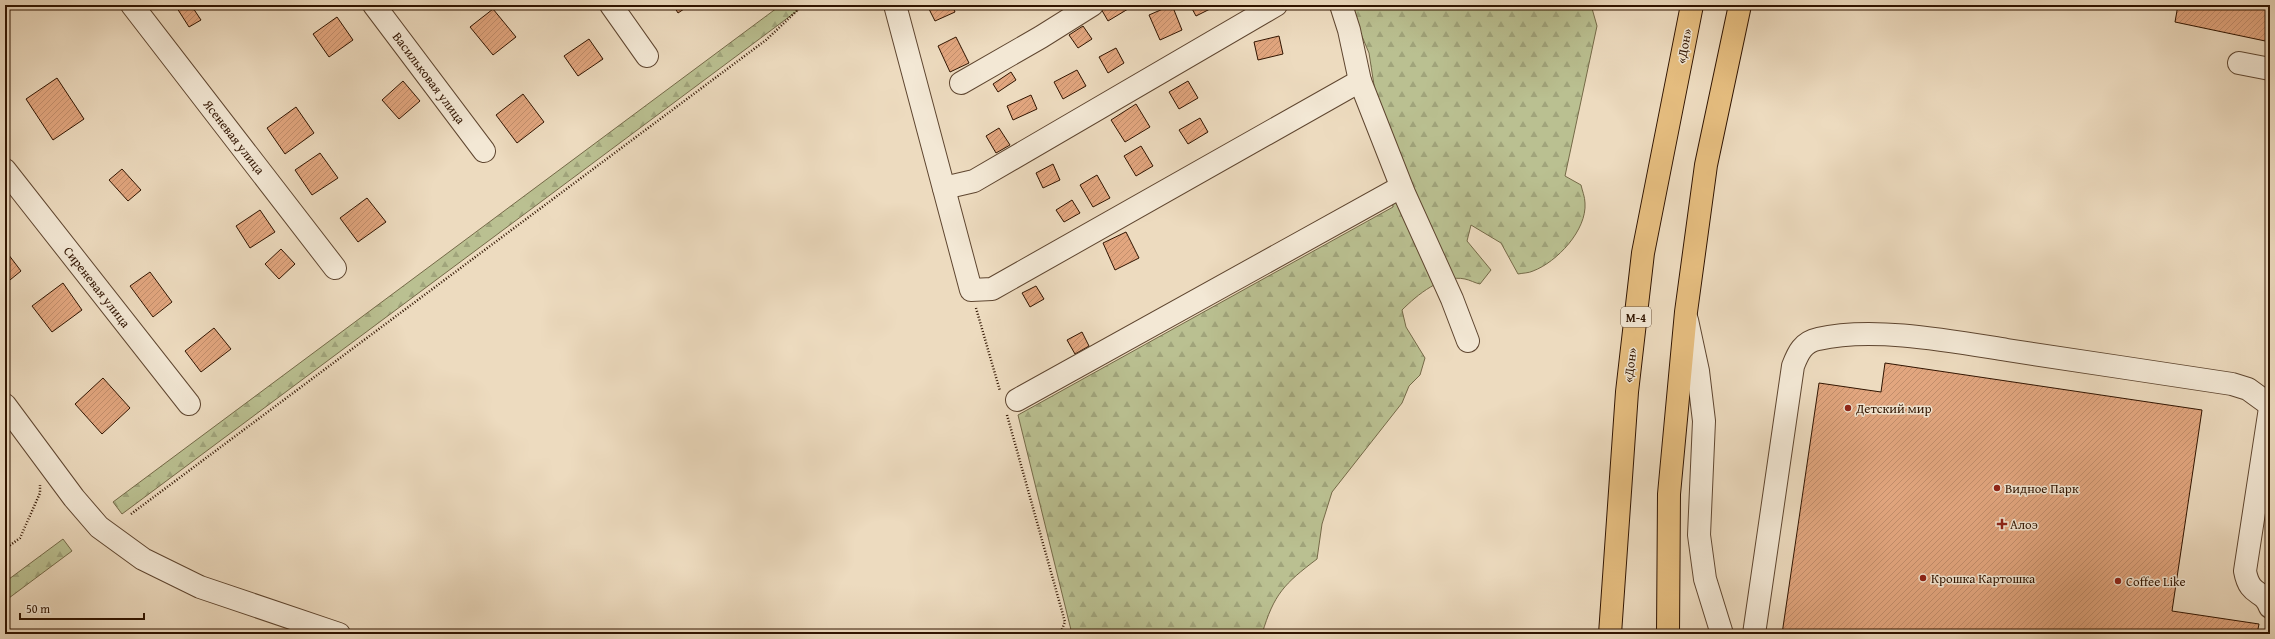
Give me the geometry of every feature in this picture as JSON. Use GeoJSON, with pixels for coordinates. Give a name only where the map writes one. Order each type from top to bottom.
{"type":"FeatureCollection","features":[{"type":"Feature","properties":{"kind":"highway","name":"«Дон»"},"geometry":{"type":"LineString","coordinates":[[1610,634],[1627,392],[1643,253],[1692,5]]}},
{"type":"Feature","properties":{"kind":"highway"},"geometry":{"type":"LineString","coordinates":[[1668,634],[1669,494],[1686,312],[1706,165],[1740,5]]}},
{"type":"Feature","properties":{"kind":"street","name":"Ясеневая улица"},"geometry":{"type":"LineString","coordinates":[[132,5],[335,268]]}},
{"type":"Feature","properties":{"kind":"street","name":"Васильковая улица"},"geometry":{"type":"LineString","coordinates":[[374,5],[484,151]]}},
{"type":"Feature","properties":{"kind":"street"},"geometry":{"type":"LineString","coordinates":[[611,5],[647,56]]}},
{"type":"Feature","properties":{"kind":"street"},"geometry":{"type":"LineString","coordinates":[[894,5],[971,290],[992,289],[1360,81]]}},
{"type":"Feature","properties":{"kind":"street"},"geometry":{"type":"LineString","coordinates":[[962,83],[1041,37],[1092,5]]}},
{"type":"Feature","properties":{"kind":"street"},"geometry":{"type":"LineString","coordinates":[[944,188],[974,181],[1276,5]]}},
{"type":"Feature","properties":{"kind":"street"},"geometry":{"type":"LineString","coordinates":[[1341,5],[1349,30],[1360,81],[1401,187],[1452,299],[1468,341]]}},
{"type":"Feature","properties":{"kind":"street"},"geometry":{"type":"LineString","coordinates":[[2239,63],[2270,69]]}},
{"type":"Feature","properties":{"kind":"street","name":"Сиреневая улица"},"geometry":{"type":"LineString","coordinates":[[5,170],[189,404]]}},
{"type":"Feature","properties":{"kind":"street"},"geometry":{"type":"LineString","coordinates":[[1008,402],[1401,187]]}},
{"type":"Feature","properties":{"kind":"street"},"geometry":{"type":"LineString","coordinates":[[1686,312],[1698,371],[1704,421],[1699,535],[1705,580],[1722,634]]}},
{"type":"Feature","properties":{"kind":"street"},"geometry":{"type":"LineString","coordinates":[[1754,634],[1793,366],[1798,354],[1805,344],[1817,339],[1842,336],[1924,337],[2232,384],[2248,389],[2270,406],[2245,571],[2247,582],[2251,589],[2267,599],[2270,607]]}},
{"type":"Feature","properties":{"kind":"street"},"geometry":{"type":"LineString","coordinates":[[5,405],[74,498],[99,527],[143,559],[200,587],[339,634]]}},
{"type":"Feature","properties":{"kind":"path"},"geometry":{"type":"LineString","coordinates":[[131,514],[766,40],[803,5]]}},
{"type":"Feature","properties":{"kind":"path"},"geometry":{"type":"LineString","coordinates":[[971,290],[1008,402],[1065,622],[1060,634]]}},
{"type":"Feature","properties":{"kind":"path"},"geometry":{"type":"LineString","coordinates":[[5,549],[20,538],[40,493],[40,478]]}},
{"type":"Feature","properties":{"kind":"green space"},"geometry":{"type":"Polygon","coordinates":[[[781,5],[805,5],[122,514],[113,502],[781,5]]]}},
{"type":"Feature","properties":{"kind":"green space"},"geometry":{"type":"Polygon","coordinates":[[[1353,5],[1591,5],[1597,26],[1565,176],[1581,185],[1585,203],[1581,224],[1576,234],[1561,253],[1542,267],[1531,272],[1518,274],[1501,243],[1471,225],[1467,241],[1491,270],[1480,284],[1465,279],[1456,278],[1439,283],[1422,292],[1402,310],[1406,327],[1425,358],[1420,375],[1409,386],[1402,403],[1332,492],[1322,524],[1317,559],[1288,583],[1276,599],[1266,620],[1262,634],[1072,634],[1018,415],[1393,207],[1369,53],[1356,22],[1353,5]]]}},
{"type":"Feature","properties":{"kind":"green space"},"geometry":{"type":"Polygon","coordinates":[[[63,539],[72,551],[5,601],[5,582],[63,539]]]}},
{"type":"Feature","properties":{"kind":"building"},"geometry":{"type":"Polygon","coordinates":[[[175,5],[191,5],[201,20],[189,27],[175,5]]]}},
{"type":"Feature","properties":{"kind":"building"},"geometry":{"type":"Polygon","coordinates":[[[673,5],[690,5],[678,13],[673,5]]]}},
{"type":"Feature","properties":{"kind":"building"},"geometry":{"type":"Polygon","coordinates":[[[927,5],[952,5],[955,12],[935,21],[927,5]]]}},
{"type":"Feature","properties":{"kind":"building"},"geometry":{"type":"Polygon","coordinates":[[[1104,5],[1133,6],[1108,21],[1100,7],[1104,5]]]}},
{"type":"Feature","properties":{"kind":"building"},"geometry":{"type":"Polygon","coordinates":[[[1172,5],[1182,30],[1160,40],[1149,15],[1172,5]]]}},
{"type":"Feature","properties":{"kind":"building"},"geometry":{"type":"Polygon","coordinates":[[[1190,5],[1210,5],[1212,8],[1196,16],[1190,5]]]}},
{"type":"Feature","properties":{"kind":"building"},"geometry":{"type":"Polygon","coordinates":[[[2178,5],[2270,5],[2270,42],[2175,22],[2178,5]]]}},
{"type":"Feature","properties":{"kind":"building"},"geometry":{"type":"Polygon","coordinates":[[[493,9],[516,37],[493,55],[470,27],[493,9]]]}},
{"type":"Feature","properties":{"kind":"building"},"geometry":{"type":"Polygon","coordinates":[[[337,17],[353,40],[329,57],[313,34],[337,17]]]}},
{"type":"Feature","properties":{"kind":"building"},"geometry":{"type":"Polygon","coordinates":[[[1083,26],[1092,39],[1078,48],[1069,35],[1083,26]]]}},
{"type":"Feature","properties":{"kind":"building"},"geometry":{"type":"Polygon","coordinates":[[[1279,36],[1283,54],[1258,60],[1254,42],[1279,36]]]}},
{"type":"Feature","properties":{"kind":"building"},"geometry":{"type":"Polygon","coordinates":[[[956,37],[969,63],[950,72],[938,46],[956,37]]]}},
{"type":"Feature","properties":{"kind":"building"},"geometry":{"type":"Polygon","coordinates":[[[589,39],[603,59],[578,76],[564,56],[589,39]]]}},
{"type":"Feature","properties":{"kind":"building"},"geometry":{"type":"Polygon","coordinates":[[[1116,48],[1124,63],[1108,73],[1099,57],[1116,48]]]}},
{"type":"Feature","properties":{"kind":"building"},"geometry":{"type":"Polygon","coordinates":[[[1077,70],[1086,86],[1063,99],[1054,82],[1077,70]]]}},
{"type":"Feature","properties":{"kind":"building"},"geometry":{"type":"Polygon","coordinates":[[[1011,72],[1016,80],[998,92],[993,84],[1011,72]]]}},
{"type":"Feature","properties":{"kind":"building"},"geometry":{"type":"Polygon","coordinates":[[[57,78],[84,119],[53,140],[26,99],[57,78]]]}},
{"type":"Feature","properties":{"kind":"building"},"geometry":{"type":"Polygon","coordinates":[[[403,81],[420,101],[399,119],[382,100],[403,81]]]}},
{"type":"Feature","properties":{"kind":"building"},"geometry":{"type":"Polygon","coordinates":[[[1188,81],[1198,98],[1179,109],[1169,92],[1188,81]]]}},
{"type":"Feature","properties":{"kind":"building"},"geometry":{"type":"Polygon","coordinates":[[[523,94],[544,122],[517,143],[496,115],[523,94]]]}},
{"type":"Feature","properties":{"kind":"building"},"geometry":{"type":"Polygon","coordinates":[[[1031,95],[1037,109],[1013,120],[1007,106],[1031,95]]]}},
{"type":"Feature","properties":{"kind":"building"},"geometry":{"type":"Polygon","coordinates":[[[1136,104],[1150,127],[1125,142],[1111,120],[1136,104]]]}},
{"type":"Feature","properties":{"kind":"building"},"geometry":{"type":"Polygon","coordinates":[[[296,107],[314,133],[285,154],[267,128],[296,107]]]}},
{"type":"Feature","properties":{"kind":"building"},"geometry":{"type":"Polygon","coordinates":[[[1200,118],[1208,132],[1188,144],[1179,130],[1200,118]]]}},
{"type":"Feature","properties":{"kind":"building"},"geometry":{"type":"Polygon","coordinates":[[[999,128],[1010,145],[996,153],[986,136],[999,128]]]}},
{"type":"Feature","properties":{"kind":"building"},"geometry":{"type":"Polygon","coordinates":[[[1141,146],[1153,166],[1136,176],[1124,156],[1141,146]]]}},
{"type":"Feature","properties":{"kind":"building"},"geometry":{"type":"Polygon","coordinates":[[[320,153],[338,178],[312,195],[295,170],[320,153]]]}},
{"type":"Feature","properties":{"kind":"building"},"geometry":{"type":"Polygon","coordinates":[[[1053,164],[1060,180],[1043,188],[1036,173],[1053,164]]]}},
{"type":"Feature","properties":{"kind":"building"},"geometry":{"type":"Polygon","coordinates":[[[122,169],[141,190],[128,201],[109,180],[122,169]]]}},
{"type":"Feature","properties":{"kind":"building"},"geometry":{"type":"Polygon","coordinates":[[[1097,175],[1110,198],[1093,207],[1080,185],[1097,175]]]}},
{"type":"Feature","properties":{"kind":"building"},"geometry":{"type":"Polygon","coordinates":[[[367,198],[386,222],[358,242],[340,218],[367,198]]]}},
{"type":"Feature","properties":{"kind":"building"},"geometry":{"type":"Polygon","coordinates":[[[1072,200],[1080,213],[1064,222],[1056,210],[1072,200]]]}},
{"type":"Feature","properties":{"kind":"building"},"geometry":{"type":"Polygon","coordinates":[[[260,210],[275,232],[250,248],[236,226],[260,210]]]}},
{"type":"Feature","properties":{"kind":"building"},"geometry":{"type":"Polygon","coordinates":[[[1126,232],[1139,258],[1115,270],[1103,243],[1126,232]]]}},
{"type":"Feature","properties":{"kind":"building"},"geometry":{"type":"Polygon","coordinates":[[[281,249],[295,264],[279,279],[265,264],[281,249]]]}},
{"type":"Feature","properties":{"kind":"building"},"geometry":{"type":"Polygon","coordinates":[[[5,250],[21,271],[5,284],[5,250]]]}},
{"type":"Feature","properties":{"kind":"building"},"geometry":{"type":"Polygon","coordinates":[[[150,272],[172,302],[153,317],[130,286],[150,272]]]}},
{"type":"Feature","properties":{"kind":"building"},"geometry":{"type":"Polygon","coordinates":[[[63,283],[82,310],[52,332],[32,306],[63,283]]]}},
{"type":"Feature","properties":{"kind":"building"},"geometry":{"type":"Polygon","coordinates":[[[1036,286],[1044,299],[1030,307],[1022,293],[1036,286]]]}},
{"type":"Feature","properties":{"kind":"building"},"geometry":{"type":"Polygon","coordinates":[[[214,328],[231,349],[201,372],[185,351],[214,328]]]}},
{"type":"Feature","properties":{"kind":"building"},"geometry":{"type":"Polygon","coordinates":[[[1082,332],[1089,346],[1075,354],[1067,340],[1082,332]]]}},
{"type":"Feature","properties":{"kind":"building","name":"Видное Парк"},"geometry":{"type":"Polygon","coordinates":[[[1885,363],[2202,410],[2172,611],[2259,624],[2257,634],[1782,634],[1819,383],[1881,392],[1885,363]]]}},
{"type":"Feature","properties":{"kind":"building"},"geometry":{"type":"Polygon","coordinates":[[[103,378],[130,408],[102,434],[75,404],[103,378]]]}},
{"type":"Feature","properties":{"kind":"place","name":"Детский мир"},"geometry":{"type":"Point","coordinates":[1848,408]}},
{"type":"Feature","properties":{"kind":"place","name":"Видное Парк"},"geometry":{"type":"Point","coordinates":[1997,488]}},
{"type":"Feature","properties":{"kind":"place","name":"Алоэ"},"geometry":{"type":"Point","coordinates":[2002,524]}},
{"type":"Feature","properties":{"kind":"place","name":"Крошка Картошка"},"geometry":{"type":"Point","coordinates":[1923,578]}},
{"type":"Feature","properties":{"kind":"place","name":"Coffee Like"},"geometry":{"type":"Point","coordinates":[2118,581]}}]}
